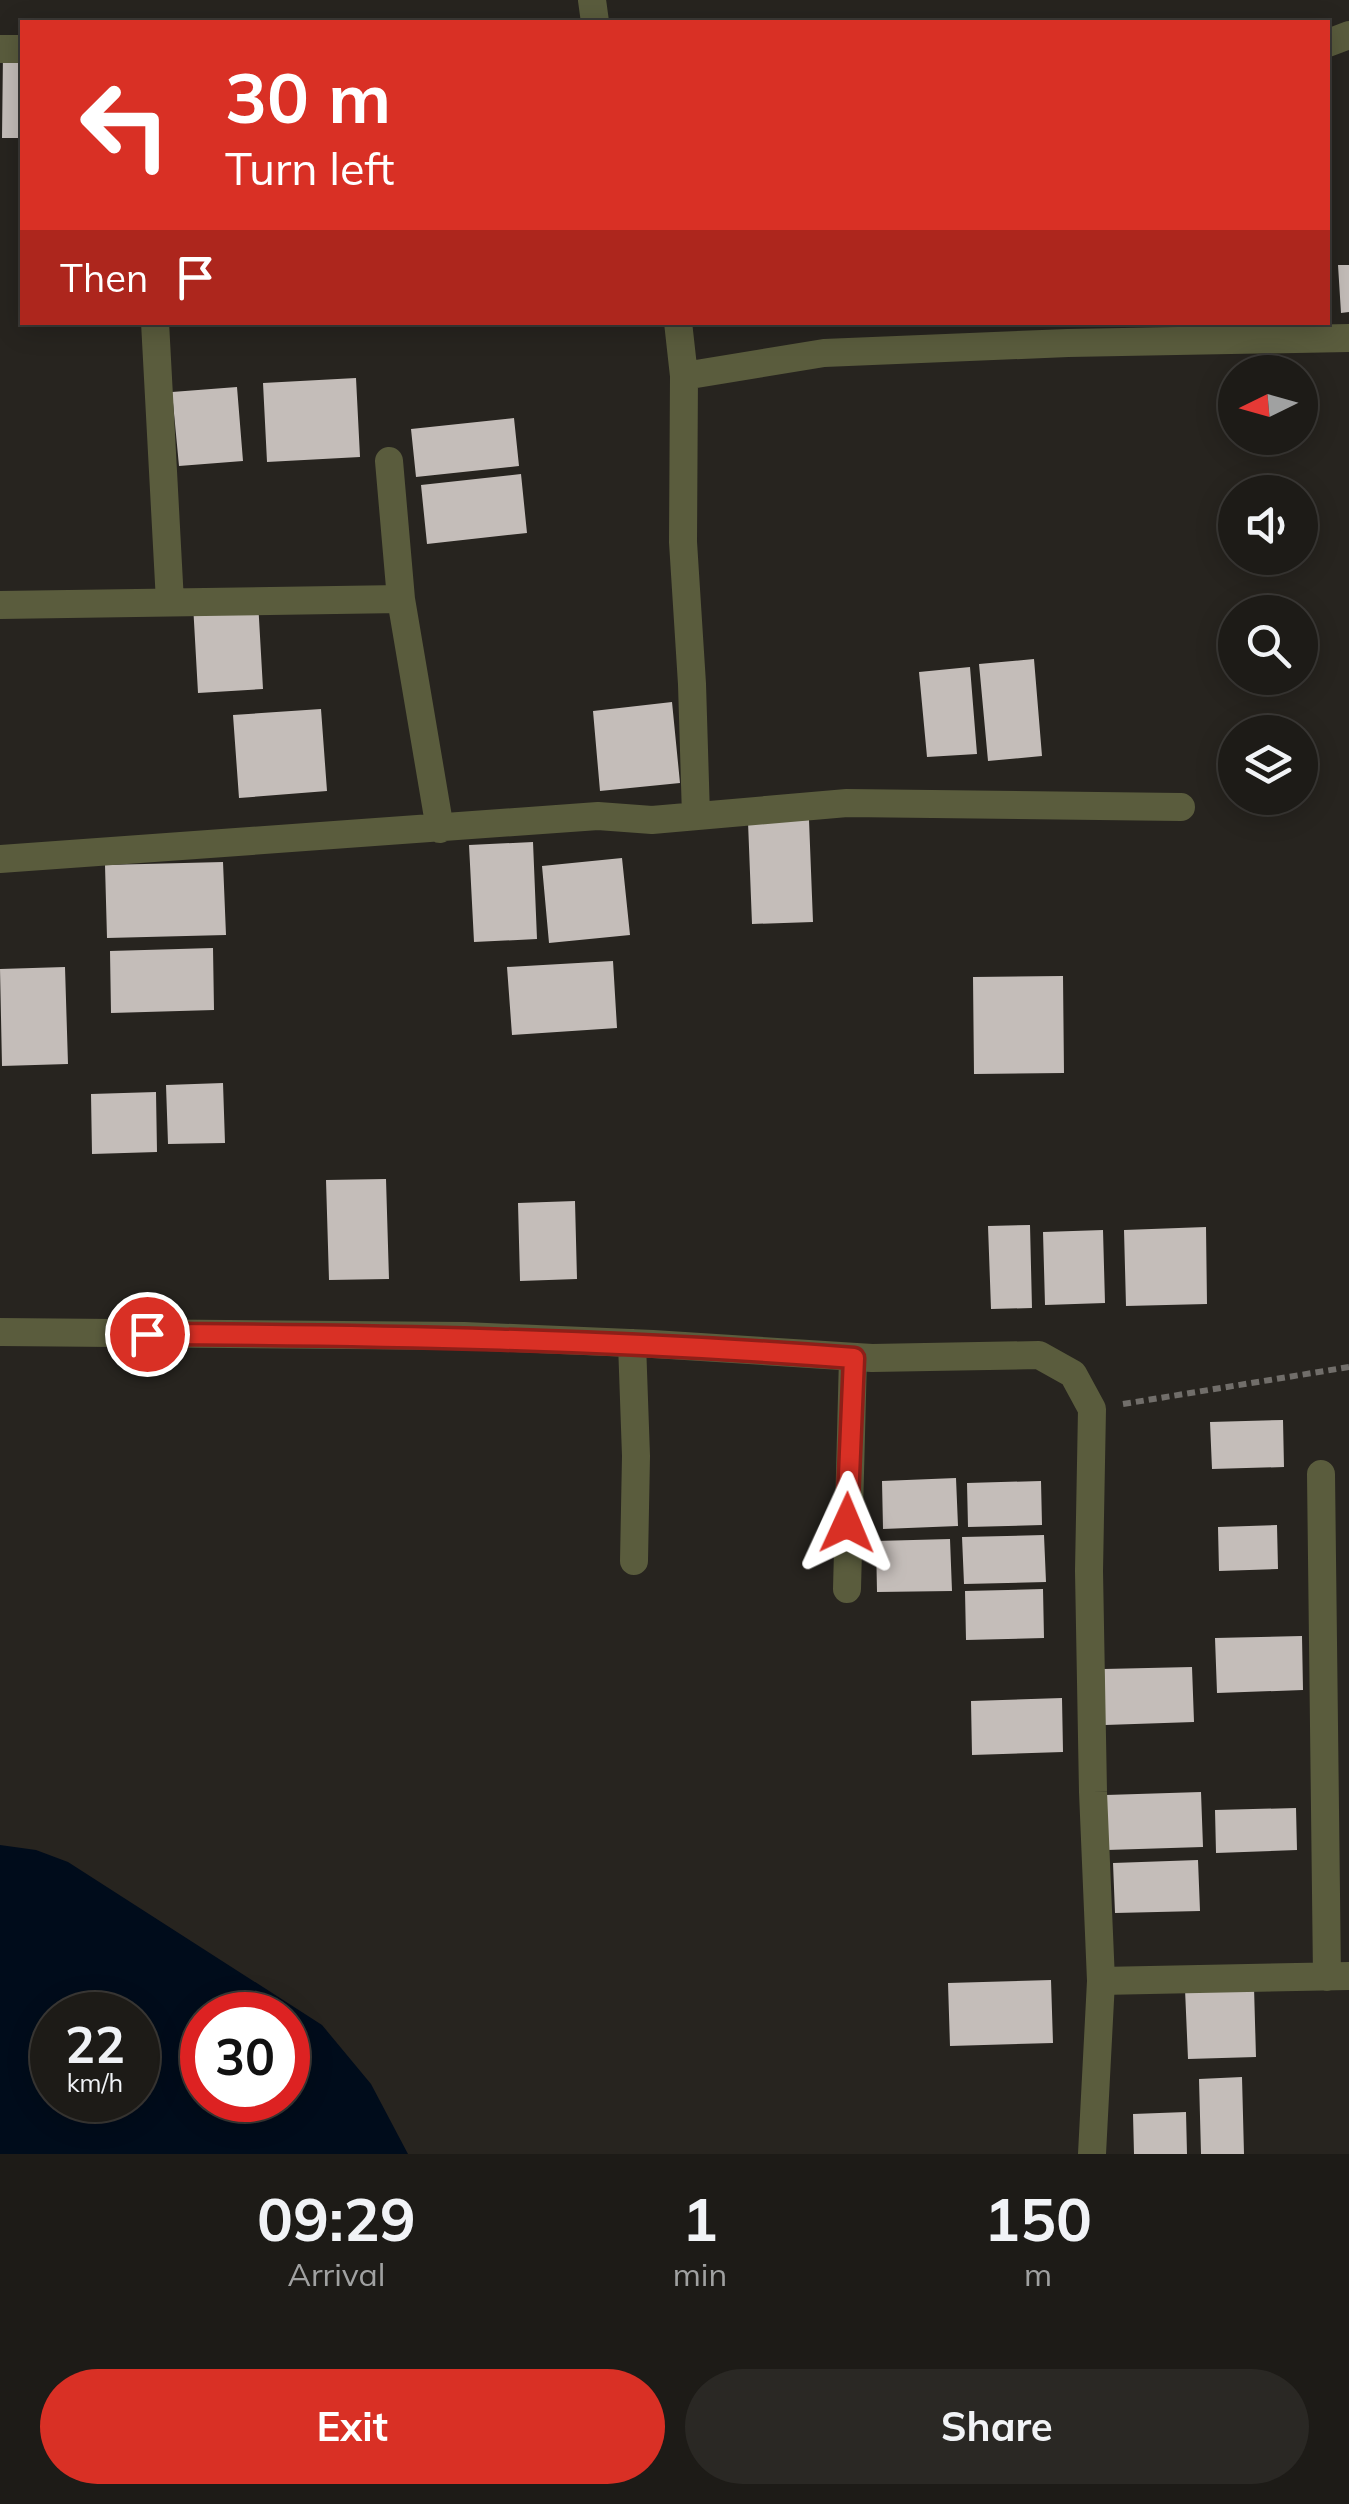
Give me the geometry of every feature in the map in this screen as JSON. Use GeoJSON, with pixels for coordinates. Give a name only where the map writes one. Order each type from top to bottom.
{"type":"FeatureCollection","features":[{"type":"Feature","properties":{"kind":"street"},"geometry":{"type":"LineString","coordinates":[[155,325],[170,602]]}},
{"type":"Feature","properties":{"kind":"street"},"geometry":{"type":"LineString","coordinates":[[678,325],[684,376],[682,542],[696,816]]}},
{"type":"Feature","properties":{"kind":"street"},"geometry":{"type":"LineString","coordinates":[[684,376],[824,354],[1349,338]]}},
{"type":"Feature","properties":{"kind":"street"},"geometry":{"type":"LineString","coordinates":[[388,461],[401,599],[440,829]]}},
{"type":"Feature","properties":{"kind":"street"},"geometry":{"type":"LineString","coordinates":[[0,605],[401,599]]}},
{"type":"Feature","properties":{"kind":"street"},"geometry":{"type":"LineString","coordinates":[[0,859],[598,816],[652,820],[847,803],[1181,807]]}},
{"type":"Feature","properties":{"kind":"street"},"geometry":{"type":"LineString","coordinates":[[0,1332],[464,1336],[854,1358],[1038,1354],[1073,1374],[1092,1409],[1089,1571],[1093,1792],[1102,1981],[1092,2154]]}},
{"type":"Feature","properties":{"kind":"street"},"geometry":{"type":"LineString","coordinates":[[632,1343],[634,1561]]}},
{"type":"Feature","properties":{"kind":"street"},"geometry":{"type":"LineString","coordinates":[[847,1589],[854,1358]]}},
{"type":"Feature","properties":{"kind":"street"},"geometry":{"type":"LineString","coordinates":[[1102,1981],[1338,1976],[1321,1474]]}},
{"type":"Feature","properties":{"kind":"path"},"geometry":{"type":"LineString","coordinates":[[1092,1409],[1349,1366]]}},
{"type":"Feature","properties":{"kind":"water"},"geometry":{"type":"Polygon","coordinates":[[[0,1845],[36,1850],[68,1862],[271,1992],[180,1992],[180,2122],[310,2122],[310,2017],[322,2025],[371,2084],[408,2154],[0,2154],[0,1845]]]}},
{"type":"Feature","properties":{"kind":"building"},"geometry":{"type":"Polygon","coordinates":[[[3,53],[20,53],[20,138],[2,138],[3,53]]]}},
{"type":"Feature","properties":{"kind":"building"},"geometry":{"type":"Polygon","coordinates":[[[1338,265],[1349,265],[1349,312],[1341,313],[1338,265]]]}},
{"type":"Feature","properties":{"kind":"building"},"geometry":{"type":"Polygon","coordinates":[[[356,378],[360,457],[267,462],[263,383],[356,378]]]}},
{"type":"Feature","properties":{"kind":"building"},"geometry":{"type":"Polygon","coordinates":[[[237,387],[243,461],[179,466],[172,392],[237,387]]]}},
{"type":"Feature","properties":{"kind":"building"},"geometry":{"type":"Polygon","coordinates":[[[514,418],[519,466],[416,477],[411,429],[514,418]]]}},
{"type":"Feature","properties":{"kind":"building"},"geometry":{"type":"Polygon","coordinates":[[[521,474],[527,533],[427,544],[421,485],[521,474]]]}},
{"type":"Feature","properties":{"kind":"building"},"geometry":{"type":"Polygon","coordinates":[[[258,601],[263,689],[198,693],[193,604],[258,601]]]}},
{"type":"Feature","properties":{"kind":"building"},"geometry":{"type":"Polygon","coordinates":[[[1034,659],[1042,756],[988,761],[979,664],[1034,659]]]}},
{"type":"Feature","properties":{"kind":"building"},"geometry":{"type":"Polygon","coordinates":[[[970,667],[977,754],[927,757],[919,672],[970,667]]]}},
{"type":"Feature","properties":{"kind":"building"},"geometry":{"type":"Polygon","coordinates":[[[672,702],[680,783],[600,791],[593,711],[672,702]]]}},
{"type":"Feature","properties":{"kind":"building"},"geometry":{"type":"Polygon","coordinates":[[[321,709],[327,791],[239,798],[233,715],[321,709]]]}},
{"type":"Feature","properties":{"kind":"building"},"geometry":{"type":"Polygon","coordinates":[[[809,820],[813,922],[752,924],[748,822],[809,820]]]}},
{"type":"Feature","properties":{"kind":"building"},"geometry":{"type":"Polygon","coordinates":[[[533,842],[537,939],[474,942],[469,845],[533,842]]]}},
{"type":"Feature","properties":{"kind":"building"},"geometry":{"type":"Polygon","coordinates":[[[622,858],[630,935],[549,943],[542,866],[622,858]]]}},
{"type":"Feature","properties":{"kind":"building"},"geometry":{"type":"Polygon","coordinates":[[[223,862],[226,935],[107,938],[105,865],[223,862]]]}},
{"type":"Feature","properties":{"kind":"building"},"geometry":{"type":"Polygon","coordinates":[[[213,948],[214,1010],[111,1013],[110,951],[213,948]]]}},
{"type":"Feature","properties":{"kind":"building"},"geometry":{"type":"Polygon","coordinates":[[[613,961],[617,1028],[512,1035],[507,967],[613,961]]]}},
{"type":"Feature","properties":{"kind":"building"},"geometry":{"type":"Polygon","coordinates":[[[65,967],[68,1064],[2,1066],[0,969],[65,967]]]}},
{"type":"Feature","properties":{"kind":"building"},"geometry":{"type":"Polygon","coordinates":[[[1063,976],[1064,1073],[974,1074],[973,977],[1063,976]]]}},
{"type":"Feature","properties":{"kind":"building"},"geometry":{"type":"Polygon","coordinates":[[[223,1083],[225,1143],[168,1144],[166,1085],[223,1083]]]}},
{"type":"Feature","properties":{"kind":"building"},"geometry":{"type":"Polygon","coordinates":[[[156,1092],[157,1152],[92,1154],[91,1094],[156,1092]]]}},
{"type":"Feature","properties":{"kind":"building"},"geometry":{"type":"Polygon","coordinates":[[[386,1179],[389,1279],[329,1280],[326,1180],[386,1179]]]}},
{"type":"Feature","properties":{"kind":"building"},"geometry":{"type":"Polygon","coordinates":[[[575,1201],[577,1279],[520,1281],[518,1203],[575,1201]]]}},
{"type":"Feature","properties":{"kind":"building"},"geometry":{"type":"Polygon","coordinates":[[[1030,1225],[1032,1308],[991,1309],[988,1226],[1030,1225]]]}},
{"type":"Feature","properties":{"kind":"building"},"geometry":{"type":"Polygon","coordinates":[[[1206,1227],[1207,1304],[1126,1306],[1124,1230],[1206,1227]]]}},
{"type":"Feature","properties":{"kind":"building"},"geometry":{"type":"Polygon","coordinates":[[[1103,1230],[1105,1303],[1045,1305],[1043,1232],[1103,1230]]]}},
{"type":"Feature","properties":{"kind":"building"},"geometry":{"type":"Polygon","coordinates":[[[1283,1420],[1284,1467],[1212,1469],[1210,1422],[1283,1420]]]}},
{"type":"Feature","properties":{"kind":"building"},"geometry":{"type":"Polygon","coordinates":[[[956,1478],[958,1526],[883,1529],[882,1481],[956,1478]]]}},
{"type":"Feature","properties":{"kind":"building"},"geometry":{"type":"Polygon","coordinates":[[[1041,1481],[1042,1525],[968,1527],[967,1483],[1041,1481]]]}},
{"type":"Feature","properties":{"kind":"building"},"geometry":{"type":"Polygon","coordinates":[[[1277,1525],[1278,1569],[1219,1571],[1218,1527],[1277,1525]]]}},
{"type":"Feature","properties":{"kind":"building"},"geometry":{"type":"Polygon","coordinates":[[[1044,1535],[1046,1582],[964,1584],[962,1537],[1044,1535]]]}},
{"type":"Feature","properties":{"kind":"building"},"geometry":{"type":"Polygon","coordinates":[[[950,1539],[952,1591],[877,1592],[876,1541],[950,1539]]]}},
{"type":"Feature","properties":{"kind":"building"},"geometry":{"type":"Polygon","coordinates":[[[1043,1589],[1044,1638],[966,1640],[965,1591],[1043,1589]]]}},
{"type":"Feature","properties":{"kind":"building"},"geometry":{"type":"Polygon","coordinates":[[[1302,1636],[1303,1690],[1217,1693],[1215,1638],[1302,1636]]]}},
{"type":"Feature","properties":{"kind":"building"},"geometry":{"type":"Polygon","coordinates":[[[1192,1667],[1194,1722],[1105,1725],[1104,1669],[1192,1667]]]}},
{"type":"Feature","properties":{"kind":"building"},"geometry":{"type":"Polygon","coordinates":[[[1062,1698],[1063,1752],[972,1755],[971,1701],[1062,1698]]]}},
{"type":"Feature","properties":{"kind":"building"},"geometry":{"type":"Polygon","coordinates":[[[1201,1792],[1203,1847],[1107,1850],[1106,1795],[1201,1792]]]}},
{"type":"Feature","properties":{"kind":"building"},"geometry":{"type":"Polygon","coordinates":[[[1296,1808],[1297,1850],[1216,1853],[1215,1810],[1296,1808]]]}},
{"type":"Feature","properties":{"kind":"building"},"geometry":{"type":"Polygon","coordinates":[[[1198,1860],[1200,1911],[1115,1913],[1113,1863],[1198,1860]]]}},
{"type":"Feature","properties":{"kind":"building"},"geometry":{"type":"Polygon","coordinates":[[[1051,1980],[1053,2043],[950,2046],[948,1983],[1051,1980]]]}},
{"type":"Feature","properties":{"kind":"building"},"geometry":{"type":"Polygon","coordinates":[[[1254,1987],[1256,2057],[1188,2059],[1185,1989],[1254,1987]]]}},
{"type":"Feature","properties":{"kind":"building"},"geometry":{"type":"Polygon","coordinates":[[[1242,2077],[1244,2154],[1201,2154],[1199,2079],[1242,2077]]]}},
{"type":"Feature","properties":{"kind":"building"},"geometry":{"type":"Polygon","coordinates":[[[1186,2112],[1187,2154],[1134,2154],[1133,2114],[1186,2112]]]}},
{"type":"Feature","properties":{"kind":"route"},"geometry":{"type":"LineString","coordinates":[[147,1334],[464,1336],[854,1358],[847,1523]]}}]}
